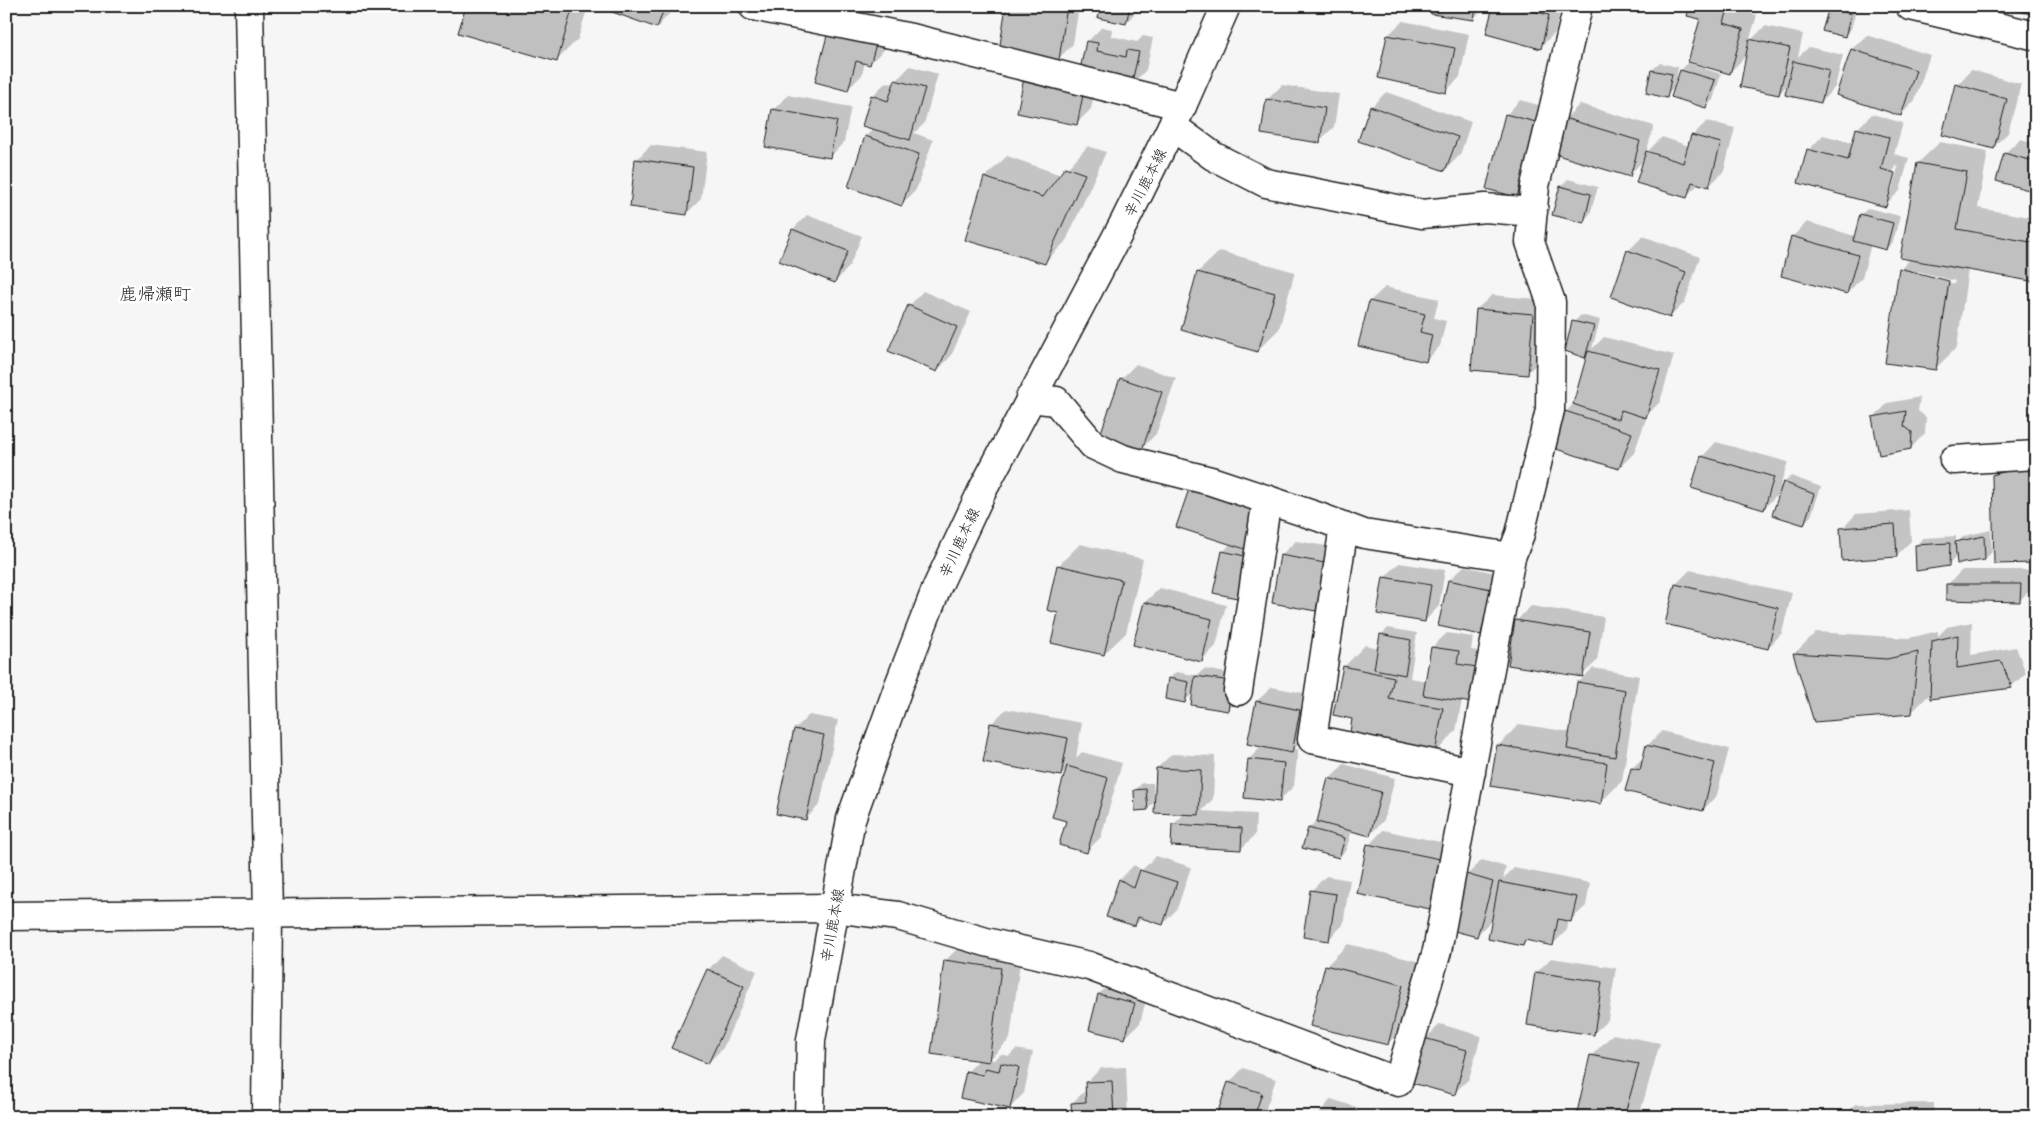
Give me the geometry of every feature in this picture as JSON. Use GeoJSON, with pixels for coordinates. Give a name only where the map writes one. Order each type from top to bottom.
{"type":"FeatureCollection","features":[{"type":"Feature","properties":{"kind":"street"},"geometry":{"type":"LineString","coordinates":[[249,6],[268,913],[266,1117]]}},
{"type":"Feature","properties":{"kind":"street"},"geometry":{"type":"LineString","coordinates":[[753,6],[916,39],[1177,116],[1213,156],[1266,183],[1422,214],[1485,208],[1533,212]]}},
{"type":"Feature","properties":{"kind":"street","name":"辛川鹿本線"},"geometry":{"type":"LineString","coordinates":[[809,1117],[811,1040],[850,820],[937,587],[982,491],[1125,221],[1177,116],[1226,6]]}},
{"type":"Feature","properties":{"kind":"street"},"geometry":{"type":"LineString","coordinates":[[6,916],[834,908],[898,916],[986,942],[1089,966],[1398,1082],[1437,951],[1511,557],[1520,534],[1550,410],[1551,302],[1530,242],[1535,186],[1578,6]]}},
{"type":"Feature","properties":{"kind":"street"},"geometry":{"type":"LineString","coordinates":[[1910,6],[2036,36]]}},
{"type":"Feature","properties":{"kind":"street"},"geometry":{"type":"LineString","coordinates":[[1030,398],[1056,401],[1093,445],[1123,459],[1211,481],[1364,534],[1511,557]]}},
{"type":"Feature","properties":{"kind":"street"},"geometry":{"type":"LineString","coordinates":[[1954,460],[2036,455]]}},
{"type":"Feature","properties":{"kind":"street"},"geometry":{"type":"LineString","coordinates":[[1238,691],[1267,500]]}},
{"type":"Feature","properties":{"kind":"street"},"geometry":{"type":"LineString","coordinates":[[1344,526],[1312,739],[1472,772]]}},
{"type":"Feature","properties":{"kind":"building"},"geometry":{"type":"Polygon","coordinates":[[[466,6],[573,6],[557,62],[458,33],[466,6]]]}},
{"type":"Feature","properties":{"kind":"building"},"geometry":{"type":"Polygon","coordinates":[[[602,6],[665,6],[657,28],[601,8],[602,6]]]}},
{"type":"Feature","properties":{"kind":"building"},"geometry":{"type":"Polygon","coordinates":[[[1006,6],[1067,6],[1059,60],[999,51],[1006,6]]]}},
{"type":"Feature","properties":{"kind":"building"},"geometry":{"type":"Polygon","coordinates":[[[1101,6],[1130,6],[1126,24],[1098,18],[1101,6]]]}},
{"type":"Feature","properties":{"kind":"building"},"geometry":{"type":"Polygon","coordinates":[[[1432,6],[1476,6],[1474,20],[1431,14],[1432,6]]]}},
{"type":"Feature","properties":{"kind":"building"},"geometry":{"type":"Polygon","coordinates":[[[1493,6],[1513,6],[1549,15],[1541,49],[1486,34],[1493,6]]]}},
{"type":"Feature","properties":{"kind":"building"},"geometry":{"type":"Polygon","coordinates":[[[1690,6],[1729,6],[1724,23],[1743,29],[1730,74],[1688,62],[1700,19],[1687,16],[1690,6]]]}},
{"type":"Feature","properties":{"kind":"building"},"geometry":{"type":"Polygon","coordinates":[[[1829,7],[1851,14],[1845,37],[1822,31],[1829,7]]]}},
{"type":"Feature","properties":{"kind":"building"},"geometry":{"type":"Polygon","coordinates":[[[830,24],[878,37],[870,65],[856,61],[848,91],[815,82],[830,24]]]}},
{"type":"Feature","properties":{"kind":"building"},"geometry":{"type":"Polygon","coordinates":[[[1387,35],[1455,48],[1446,93],[1378,78],[1387,35]]]}},
{"type":"Feature","properties":{"kind":"building"},"geometry":{"type":"Polygon","coordinates":[[[1749,39],[1790,48],[1779,95],[1740,87],[1749,39]]]}},
{"type":"Feature","properties":{"kind":"building"},"geometry":{"type":"Polygon","coordinates":[[[1086,41],[1098,43],[1097,51],[1126,57],[1127,50],[1139,52],[1131,86],[1079,75],[1086,41]]]}},
{"type":"Feature","properties":{"kind":"building"},"geometry":{"type":"Polygon","coordinates":[[[1851,49],[1916,70],[1901,116],[1836,95],[1851,49]]]}},
{"type":"Feature","properties":{"kind":"building"},"geometry":{"type":"Polygon","coordinates":[[[1793,61],[1829,70],[1821,103],[1785,95],[1793,61]]]}},
{"type":"Feature","properties":{"kind":"building"},"geometry":{"type":"Polygon","coordinates":[[[1651,70],[1672,74],[1667,98],[1646,93],[1651,70]]]}},
{"type":"Feature","properties":{"kind":"building"},"geometry":{"type":"Polygon","coordinates":[[[1680,70],[1715,80],[1706,108],[1671,97],[1680,70]]]}},
{"type":"Feature","properties":{"kind":"building"},"geometry":{"type":"Polygon","coordinates":[[[1024,78],[1084,90],[1077,125],[1017,113],[1024,78]]]}},
{"type":"Feature","properties":{"kind":"building"},"geometry":{"type":"Polygon","coordinates":[[[895,80],[925,88],[910,140],[862,126],[871,95],[888,101],[895,80]]]}},
{"type":"Feature","properties":{"kind":"building"},"geometry":{"type":"Polygon","coordinates":[[[1955,84],[2007,99],[1994,149],[1942,135],[1955,84]]]}},
{"type":"Feature","properties":{"kind":"building"},"geometry":{"type":"Polygon","coordinates":[[[1266,99],[1325,108],[1320,143],[1261,134],[1266,99]]]}},
{"type":"Feature","properties":{"kind":"building"},"geometry":{"type":"Polygon","coordinates":[[[1370,106],[1458,137],[1445,171],[1358,141],[1370,106]]]}},
{"type":"Feature","properties":{"kind":"building"},"geometry":{"type":"Polygon","coordinates":[[[772,109],[837,121],[830,158],[765,147],[772,109]]]}},
{"type":"Feature","properties":{"kind":"building"},"geometry":{"type":"Polygon","coordinates":[[[1505,114],[1536,122],[1517,197],[1486,189],[1505,114]]]}},
{"type":"Feature","properties":{"kind":"building"},"geometry":{"type":"Polygon","coordinates":[[[1564,118],[1640,141],[1630,177],[1554,154],[1564,118]]]}},
{"type":"Feature","properties":{"kind":"building"},"geometry":{"type":"Polygon","coordinates":[[[1856,128],[1889,137],[1881,169],[1895,173],[1886,207],[1798,183],[1807,149],[1848,160],[1856,128]]]}},
{"type":"Feature","properties":{"kind":"building"},"geometry":{"type":"Polygon","coordinates":[[[1691,135],[1721,143],[1709,187],[1692,182],[1687,198],[1636,183],[1646,151],[1683,163],[1691,135]]]}},
{"type":"Feature","properties":{"kind":"building"},"geometry":{"type":"Polygon","coordinates":[[[865,136],[919,154],[902,206],[848,187],[865,136]]]}},
{"type":"Feature","properties":{"kind":"building"},"geometry":{"type":"Polygon","coordinates":[[[2004,153],[2036,162],[2036,192],[1996,181],[2004,153]]]}},
{"type":"Feature","properties":{"kind":"building"},"geometry":{"type":"Polygon","coordinates":[[[635,159],[693,167],[687,215],[630,207],[635,159]]]}},
{"type":"Feature","properties":{"kind":"building"},"geometry":{"type":"Polygon","coordinates":[[[1917,163],[1967,172],[1957,229],[2036,243],[2036,282],[1900,258],[1917,163]]]}},
{"type":"Feature","properties":{"kind":"building"},"geometry":{"type":"Polygon","coordinates":[[[1065,167],[1085,174],[1045,264],[965,240],[984,177],[1043,197],[1065,167]]]}},
{"type":"Feature","properties":{"kind":"building"},"geometry":{"type":"Polygon","coordinates":[[[1560,186],[1591,194],[1584,223],[1552,215],[1560,186]]]}},
{"type":"Feature","properties":{"kind":"building"},"geometry":{"type":"Polygon","coordinates":[[[1860,214],[1893,223],[1886,250],[1853,241],[1860,214]]]}},
{"type":"Feature","properties":{"kind":"building"},"geometry":{"type":"Polygon","coordinates":[[[792,229],[848,251],[835,283],[779,261],[792,229]]]}},
{"type":"Feature","properties":{"kind":"building"},"geometry":{"type":"Polygon","coordinates":[[[1791,236],[1858,255],[1847,294],[1781,276],[1791,236]]]}},
{"type":"Feature","properties":{"kind":"building"},"geometry":{"type":"Polygon","coordinates":[[[1627,250],[1686,272],[1670,318],[1611,297],[1627,250]]]}},
{"type":"Feature","properties":{"kind":"building"},"geometry":{"type":"Polygon","coordinates":[[[1899,268],[1949,281],[1936,370],[1885,363],[1899,268]]]}},
{"type":"Feature","properties":{"kind":"building"},"geometry":{"type":"Polygon","coordinates":[[[1197,272],[1275,293],[1258,352],[1181,330],[1197,272]]]}},
{"type":"Feature","properties":{"kind":"building"},"geometry":{"type":"Polygon","coordinates":[[[1369,301],[1425,314],[1420,332],[1432,335],[1426,362],[1358,346],[1369,301]]]}},
{"type":"Feature","properties":{"kind":"building"},"geometry":{"type":"Polygon","coordinates":[[[908,305],[957,327],[937,372],[888,351],[908,305]]]}},
{"type":"Feature","properties":{"kind":"building"},"geometry":{"type":"Polygon","coordinates":[[[1476,309],[1533,314],[1528,375],[1471,370],[1476,309]]]}},
{"type":"Feature","properties":{"kind":"building"},"geometry":{"type":"Polygon","coordinates":[[[1572,321],[1594,326],[1585,358],[1565,351],[1572,321]]]}},
{"type":"Feature","properties":{"kind":"building"},"geometry":{"type":"Polygon","coordinates":[[[1588,351],[1660,370],[1646,418],[1621,410],[1619,420],[1573,404],[1588,351]]]}},
{"type":"Feature","properties":{"kind":"building"},"geometry":{"type":"Polygon","coordinates":[[[1120,378],[1162,392],[1142,450],[1100,435],[1120,378]]]}},
{"type":"Feature","properties":{"kind":"building"},"geometry":{"type":"Polygon","coordinates":[[[1565,411],[1632,433],[1619,469],[1553,448],[1565,411]]]}},
{"type":"Feature","properties":{"kind":"building"},"geometry":{"type":"Polygon","coordinates":[[[1906,411],[1904,426],[1912,432],[1911,449],[1879,455],[1872,417],[1906,411]]]}},
{"type":"Feature","properties":{"kind":"building"},"geometry":{"type":"Polygon","coordinates":[[[1701,456],[1774,477],[1764,510],[1691,488],[1701,456]]]}},
{"type":"Feature","properties":{"kind":"building"},"geometry":{"type":"Polygon","coordinates":[[[2030,465],[2036,563],[1994,564],[1992,475],[2030,465]]]}},
{"type":"Feature","properties":{"kind":"building"},"geometry":{"type":"Polygon","coordinates":[[[1783,482],[1814,494],[1804,525],[1772,515],[1783,482]]]}},
{"type":"Feature","properties":{"kind":"building"},"geometry":{"type":"Polygon","coordinates":[[[1189,489],[1258,511],[1245,549],[1176,527],[1189,489]]]}},
{"type":"Feature","properties":{"kind":"building"},"geometry":{"type":"Polygon","coordinates":[[[1895,524],[1897,557],[1842,561],[1840,528],[1895,524]]]}},
{"type":"Feature","properties":{"kind":"building"},"geometry":{"type":"Polygon","coordinates":[[[1984,536],[1985,560],[1957,564],[1955,542],[1984,536]]]}},
{"type":"Feature","properties":{"kind":"building"},"geometry":{"type":"Polygon","coordinates":[[[1950,543],[1949,566],[1916,571],[1915,545],[1950,543]]]}},
{"type":"Feature","properties":{"kind":"building"},"geometry":{"type":"Polygon","coordinates":[[[1222,551],[1245,556],[1237,598],[1213,593],[1222,551]]]}},
{"type":"Feature","properties":{"kind":"building"},"geometry":{"type":"Polygon","coordinates":[[[1280,555],[1325,563],[1316,611],[1272,603],[1280,555]]]}},
{"type":"Feature","properties":{"kind":"building"},"geometry":{"type":"Polygon","coordinates":[[[1057,565],[1122,580],[1104,655],[1051,643],[1058,613],[1047,610],[1057,565]]]}},
{"type":"Feature","properties":{"kind":"building"},"geometry":{"type":"Polygon","coordinates":[[[1383,577],[1431,585],[1425,622],[1377,614],[1383,577]]]}},
{"type":"Feature","properties":{"kind":"building"},"geometry":{"type":"Polygon","coordinates":[[[1448,580],[1491,589],[1481,635],[1438,626],[1448,580]]]}},
{"type":"Feature","properties":{"kind":"building"},"geometry":{"type":"Polygon","coordinates":[[[1675,584],[1778,608],[1768,649],[1665,624],[1675,584]]]}},
{"type":"Feature","properties":{"kind":"building"},"geometry":{"type":"Polygon","coordinates":[[[1946,584],[2021,584],[2020,602],[1946,600],[1946,584]]]}},
{"type":"Feature","properties":{"kind":"building"},"geometry":{"type":"Polygon","coordinates":[[[1144,602],[1212,619],[1202,662],[1133,645],[1144,602]]]}},
{"type":"Feature","properties":{"kind":"building"},"geometry":{"type":"Polygon","coordinates":[[[1515,620],[1590,632],[1583,677],[1508,665],[1515,620]]]}},
{"type":"Feature","properties":{"kind":"building"},"geometry":{"type":"Polygon","coordinates":[[[1380,634],[1411,640],[1405,675],[1374,669],[1380,634]]]}},
{"type":"Feature","properties":{"kind":"building"},"geometry":{"type":"Polygon","coordinates":[[[1958,635],[1957,668],[2001,661],[2012,688],[1930,699],[1932,641],[1958,635]]]}},
{"type":"Feature","properties":{"kind":"building"},"geometry":{"type":"Polygon","coordinates":[[[1431,647],[1459,651],[1457,664],[1477,667],[1472,703],[1423,695],[1431,647]]]}},
{"type":"Feature","properties":{"kind":"building"},"geometry":{"type":"Polygon","coordinates":[[[1918,652],[1912,714],[1814,722],[1793,653],[1887,659],[1918,652]]]}},
{"type":"Feature","properties":{"kind":"building"},"geometry":{"type":"Polygon","coordinates":[[[1343,666],[1394,677],[1389,699],[1443,708],[1435,754],[1349,739],[1352,719],[1333,715],[1343,666]]]}},
{"type":"Feature","properties":{"kind":"building"},"geometry":{"type":"Polygon","coordinates":[[[1195,676],[1232,681],[1228,711],[1191,705],[1195,676]]]}},
{"type":"Feature","properties":{"kind":"building"},"geometry":{"type":"Polygon","coordinates":[[[1168,678],[1189,682],[1185,703],[1165,699],[1168,678]]]}},
{"type":"Feature","properties":{"kind":"building"},"geometry":{"type":"Polygon","coordinates":[[[1577,682],[1625,690],[1615,757],[1567,749],[1577,682]]]}},
{"type":"Feature","properties":{"kind":"building"},"geometry":{"type":"Polygon","coordinates":[[[1256,701],[1300,710],[1292,753],[1247,744],[1256,701]]]}},
{"type":"Feature","properties":{"kind":"building"},"geometry":{"type":"Polygon","coordinates":[[[990,723],[1068,738],[1061,776],[983,762],[990,723]]]}},
{"type":"Feature","properties":{"kind":"building"},"geometry":{"type":"Polygon","coordinates":[[[794,729],[824,735],[806,820],[776,814],[794,729]]]}},
{"type":"Feature","properties":{"kind":"building"},"geometry":{"type":"Polygon","coordinates":[[[1497,745],[1607,763],[1601,804],[1490,786],[1497,745]]]}},
{"type":"Feature","properties":{"kind":"building"},"geometry":{"type":"Polygon","coordinates":[[[1646,745],[1715,763],[1703,811],[1625,791],[1631,768],[1640,770],[1646,745]]]}},
{"type":"Feature","properties":{"kind":"building"},"geometry":{"type":"Polygon","coordinates":[[[1248,759],[1284,763],[1280,802],[1244,798],[1248,759]]]}},
{"type":"Feature","properties":{"kind":"building"},"geometry":{"type":"Polygon","coordinates":[[[1067,766],[1108,778],[1087,853],[1059,845],[1066,821],[1052,817],[1067,766]]]}},
{"type":"Feature","properties":{"kind":"building"},"geometry":{"type":"Polygon","coordinates":[[[1156,768],[1201,770],[1199,815],[1154,813],[1156,768]]]}},
{"type":"Feature","properties":{"kind":"building"},"geometry":{"type":"Polygon","coordinates":[[[1328,778],[1381,792],[1370,836],[1317,822],[1328,778]]]}},
{"type":"Feature","properties":{"kind":"building"},"geometry":{"type":"Polygon","coordinates":[[[1146,789],[1148,810],[1135,811],[1134,790],[1146,789]]]}},
{"type":"Feature","properties":{"kind":"building"},"geometry":{"type":"Polygon","coordinates":[[[1172,824],[1242,828],[1241,850],[1171,846],[1172,824]]]}},
{"type":"Feature","properties":{"kind":"building"},"geometry":{"type":"Polygon","coordinates":[[[1308,828],[1345,838],[1339,858],[1302,848],[1308,828]]]}},
{"type":"Feature","properties":{"kind":"building"},"geometry":{"type":"Polygon","coordinates":[[[1367,844],[1445,860],[1435,910],[1357,894],[1367,844]]]}},
{"type":"Feature","properties":{"kind":"building"},"geometry":{"type":"Polygon","coordinates":[[[1140,870],[1177,882],[1163,925],[1138,917],[1135,926],[1106,917],[1119,879],[1134,888],[1140,870]]]}},
{"type":"Feature","properties":{"kind":"building"},"geometry":{"type":"Polygon","coordinates":[[[1466,874],[1493,882],[1477,937],[1451,930],[1466,874]]]}},
{"type":"Feature","properties":{"kind":"building"},"geometry":{"type":"Polygon","coordinates":[[[1499,882],[1577,897],[1571,922],[1558,919],[1553,946],[1525,940],[1523,946],[1488,939],[1499,882]]]}},
{"type":"Feature","properties":{"kind":"building"},"geometry":{"type":"Polygon","coordinates":[[[1310,890],[1336,894],[1329,941],[1303,937],[1310,890]]]}},
{"type":"Feature","properties":{"kind":"building"},"geometry":{"type":"Polygon","coordinates":[[[944,960],[1001,968],[989,1062],[931,1054],[944,960]]]}},
{"type":"Feature","properties":{"kind":"building"},"geometry":{"type":"Polygon","coordinates":[[[1325,965],[1403,985],[1388,1045],[1310,1026],[1325,965]]]}},
{"type":"Feature","properties":{"kind":"building"},"geometry":{"type":"Polygon","coordinates":[[[707,969],[744,986],[708,1064],[671,1048],[707,969]]]}},
{"type":"Feature","properties":{"kind":"building"},"geometry":{"type":"Polygon","coordinates":[[[1535,972],[1602,982],[1594,1035],[1527,1025],[1535,972]]]}},
{"type":"Feature","properties":{"kind":"building"},"geometry":{"type":"Polygon","coordinates":[[[1098,994],[1135,1003],[1125,1039],[1089,1030],[1098,994]]]}},
{"type":"Feature","properties":{"kind":"building"},"geometry":{"type":"Polygon","coordinates":[[[1424,1038],[1467,1050],[1455,1095],[1412,1083],[1424,1038]]]}},
{"type":"Feature","properties":{"kind":"building"},"geometry":{"type":"Polygon","coordinates":[[[1590,1055],[1639,1064],[1624,1117],[1576,1117],[1590,1055]]]}},
{"type":"Feature","properties":{"kind":"building"},"geometry":{"type":"Polygon","coordinates":[[[1001,1063],[1019,1067],[1010,1109],[960,1098],[966,1071],[983,1075],[985,1068],[999,1071],[1001,1063]]]}},
{"type":"Feature","properties":{"kind":"building"},"geometry":{"type":"Polygon","coordinates":[[[1112,1081],[1114,1117],[1072,1117],[1071,1103],[1086,1102],[1085,1082],[1112,1081]]]}},
{"type":"Feature","properties":{"kind":"building"},"geometry":{"type":"Polygon","coordinates":[[[1228,1082],[1262,1093],[1254,1117],[1216,1117],[1228,1082]]]}},
{"type":"Feature","properties":{"kind":"waterway"},"geometry":{"type":"LineString","coordinates":[[2015,6],[2036,11]]}},
{"type":"Feature","properties":{"kind":"district","name":"鹿帰瀬町"},"geometry":{"type":"Point","coordinates":[155,292]}}]}
